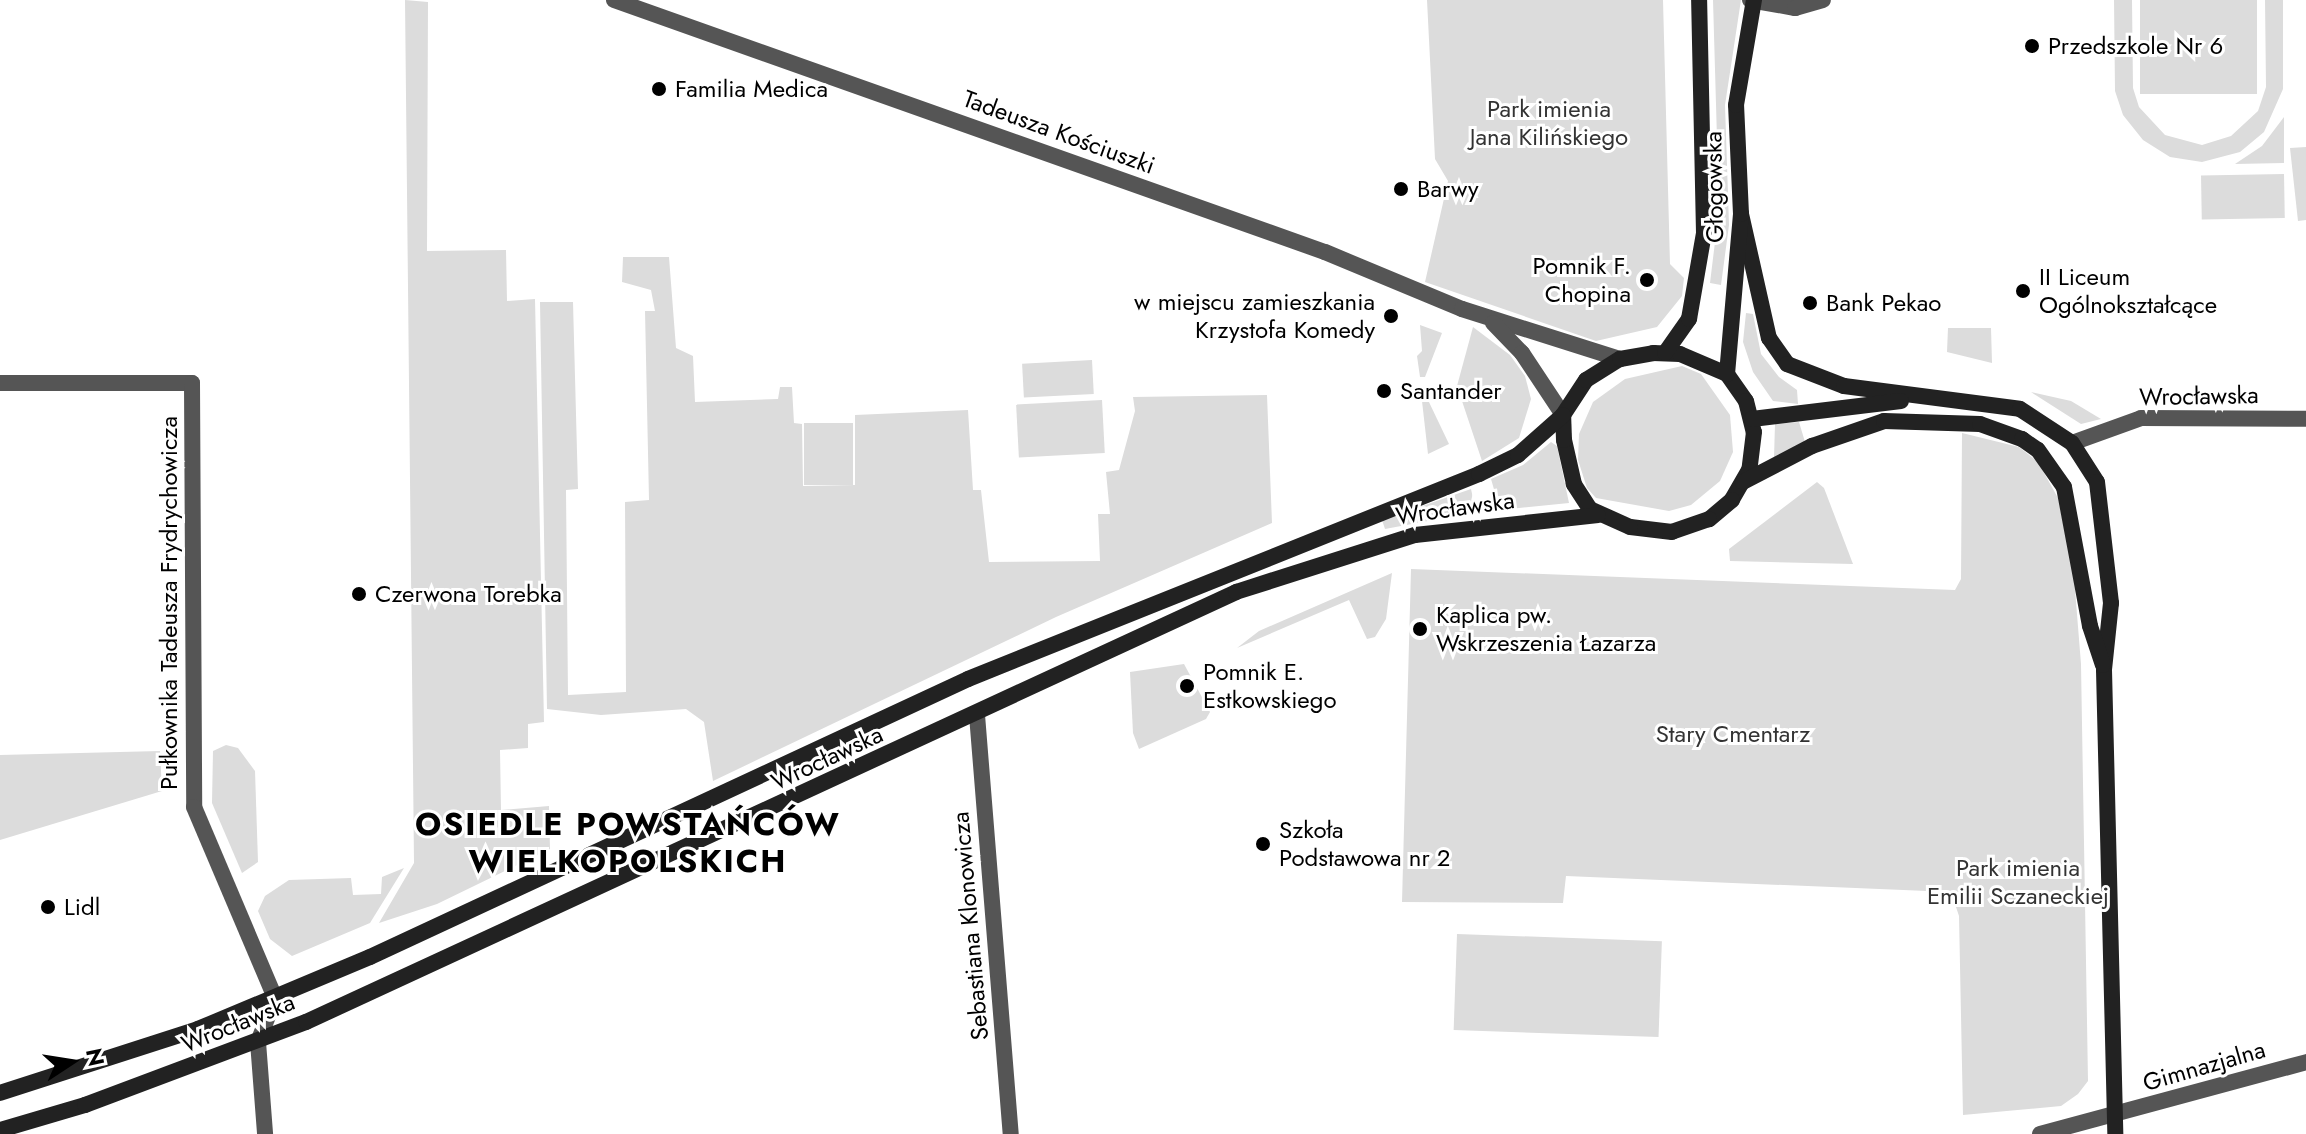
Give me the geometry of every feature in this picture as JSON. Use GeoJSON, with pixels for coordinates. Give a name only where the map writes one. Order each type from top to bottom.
{"type":"FeatureCollection","features":[{"type":"Feature","properties":{"kind":"main road","name":"Głogowska"},"geometry":{"type":"LineString","coordinates":[[1665,353],[1689,319],[1704,233],[1699,0]]}},
{"type":"Feature","properties":{"kind":"main road","name":"Głogowska"},"geometry":{"type":"LineString","coordinates":[[1727,374],[1741,214],[1736,105],[1752,1]]}},
{"type":"Feature","properties":{"kind":"main road"},"geometry":{"type":"LineString","coordinates":[[1741,214],[1769,338],[1787,364],[1825,382],[1915,399],[2020,409],[2072,443],[2097,482],[2106,532],[2111,621],[2104,670],[2115,1134]]}},
{"type":"Feature","properties":{"kind":"main road"},"geometry":{"type":"LineString","coordinates":[[1665,353],[1727,374],[1752,419],[1754,446],[1743,482],[1720,511],[1685,529],[1647,531],[1598,515],[1574,484],[1563,415],[1586,380],[1620,359],[1665,353]]}},
{"type":"Feature","properties":{"kind":"main road"},"geometry":{"type":"LineString","coordinates":[[1752,419],[1915,399]]}},
{"type":"Feature","properties":{"kind":"main road","name":"Wrocławska"},"geometry":{"type":"LineString","coordinates":[[0,1093],[198,1029],[275,998],[968,679],[1479,474],[1518,455],[1563,415]]}},
{"type":"Feature","properties":{"kind":"main road"},"geometry":{"type":"LineString","coordinates":[[1743,482],[1847,432],[1909,420],[2005,431],[2038,450],[2057,473],[2072,516],[2090,626],[2104,670]]}},
{"type":"Feature","properties":{"kind":"main road","name":"Wrocławska"},"geometry":{"type":"LineString","coordinates":[[0,1130],[85,1105],[258,1042],[977,715],[1195,609],[1385,543],[1426,533],[1598,515]]}},
{"type":"Feature","properties":{"kind":"street","name":"Tadeusza Kościuszki"},"geometry":{"type":"LineString","coordinates":[[614,0],[1325,252],[1486,317],[1620,359]]}},
{"type":"Feature","properties":{"kind":"street"},"geometry":{"type":"LineString","coordinates":[[1752,1],[1795,8],[1823,0]]}},
{"type":"Feature","properties":{"kind":"street","name":"Tadeusza Kościuszki"},"geometry":{"type":"LineString","coordinates":[[1486,317],[1522,353],[1563,415]]}},
{"type":"Feature","properties":{"kind":"street","name":"Pułkownika Tadeusza Frydrychowicza"},"geometry":{"type":"LineString","coordinates":[[0,383],[192,383],[194,807],[275,998]]}},
{"type":"Feature","properties":{"kind":"street","name":"Wrocławska"},"geometry":{"type":"LineString","coordinates":[[2072,443],[2141,418],[2306,419]]}},
{"type":"Feature","properties":{"kind":"street","name":"Sebastiana Klonowicza"},"geometry":{"type":"LineString","coordinates":[[977,715],[1011,1134]]}},
{"type":"Feature","properties":{"kind":"street"},"geometry":{"type":"LineString","coordinates":[[265,1134],[258,1042],[275,998]]}},
{"type":"Feature","properties":{"kind":"street","name":"Gimnazjalna"},"geometry":{"type":"LineString","coordinates":[[2040,1134],[2306,1062]]}},
{"type":"Feature","properties":{"kind":"green space"},"geometry":{"type":"Polygon","coordinates":[[[405,0],[428,2],[427,251],[506,250],[507,301],[535,299],[544,722],[528,724],[528,748],[500,750],[501,810],[549,806],[550,849],[437,904],[379,923],[414,863],[405,0]]]}},
{"type":"Feature","properties":{"kind":"green space","name":"Park imienia Jana Kilińskiego"},"geometry":{"type":"Polygon","coordinates":[[[1427,0],[1663,0],[1670,264],[1684,278],[1682,296],[1657,327],[1596,341],[1425,282],[1448,181],[1435,159],[1427,0]]]}},
{"type":"Feature","properties":{"kind":"green space"},"geometry":{"type":"Polygon","coordinates":[[[1713,0],[1741,0],[1725,105],[1729,225],[1721,285],[1710,283],[1719,209],[1713,0]]]}},
{"type":"Feature","properties":{"kind":"green space"},"geometry":{"type":"Polygon","coordinates":[[[2114,0],[2132,0],[2133,88],[2139,107],[2165,135],[2202,145],[2231,136],[2258,111],[2266,87],[2265,0],[2283,0],[2283,89],[2264,132],[2240,152],[2202,162],[2170,157],[2143,140],[2123,115],[2115,91],[2114,0]]]}},
{"type":"Feature","properties":{"kind":"green space"},"geometry":{"type":"Polygon","coordinates":[[[2140,0],[2257,0],[2257,94],[2140,94],[2140,0]]]}},
{"type":"Feature","properties":{"kind":"green space"},"geometry":{"type":"Polygon","coordinates":[[[2284,117],[2284,163],[2235,164],[2262,146],[2284,117]]]}},
{"type":"Feature","properties":{"kind":"green space"},"geometry":{"type":"Polygon","coordinates":[[[2306,147],[2306,220],[2298,221],[2290,148],[2306,147]]]}},
{"type":"Feature","properties":{"kind":"green space"},"geometry":{"type":"Polygon","coordinates":[[[2284,174],[2285,218],[2202,219],[2201,175],[2284,174]]]}},
{"type":"Feature","properties":{"kind":"green space"},"geometry":{"type":"Polygon","coordinates":[[[623,257],[669,257],[676,348],[693,356],[695,402],[778,399],[780,387],[792,387],[794,423],[802,424],[803,486],[855,485],[855,415],[968,410],[973,490],[981,490],[989,562],[1100,561],[1098,514],[1110,514],[1106,472],[1119,470],[1135,411],[1133,397],[1267,395],[1272,523],[1056,617],[713,781],[704,722],[686,709],[601,715],[547,709],[540,302],[573,302],[578,489],[566,490],[568,695],[626,692],[625,502],[649,500],[645,311],[655,311],[651,290],[622,282],[623,257]]]}},
{"type":"Feature","properties":{"kind":"green space"},"geometry":{"type":"Polygon","coordinates":[[[1746,313],[1753,314],[1761,354],[1779,377],[1797,390],[1798,404],[1773,401],[1753,372],[1743,342],[1746,313]]]}},
{"type":"Feature","properties":{"kind":"green space"},"geometry":{"type":"Polygon","coordinates":[[[1420,325],[1442,333],[1425,377],[1420,377],[1417,356],[1422,351],[1420,325]]]}},
{"type":"Feature","properties":{"kind":"green space"},"geometry":{"type":"Polygon","coordinates":[[[1473,327],[1510,355],[1525,376],[1531,399],[1519,438],[1482,461],[1457,386],[1473,327]]]}},
{"type":"Feature","properties":{"kind":"green space"},"geometry":{"type":"Polygon","coordinates":[[[1948,328],[1991,328],[1992,363],[1947,352],[1948,328]]]}},
{"type":"Feature","properties":{"kind":"green space"},"geometry":{"type":"Polygon","coordinates":[[[1092,360],[1094,394],[1024,398],[1022,364],[1092,360]]]}},
{"type":"Feature","properties":{"kind":"green space"},"geometry":{"type":"Polygon","coordinates":[[[1682,366],[1701,374],[1730,415],[1733,452],[1720,481],[1691,505],[1669,511],[1596,498],[1587,488],[1578,460],[1579,434],[1593,402],[1625,379],[1682,366]]]}},
{"type":"Feature","properties":{"kind":"green space"},"geometry":{"type":"Polygon","coordinates":[[[2031,392],[2071,401],[2101,419],[2081,424],[2031,392]]]}},
{"type":"Feature","properties":{"kind":"green space"},"geometry":{"type":"Polygon","coordinates":[[[1102,400],[1105,453],[1019,457],[1016,405],[1102,400]]]}},
{"type":"Feature","properties":{"kind":"green space"},"geometry":{"type":"Polygon","coordinates":[[[1428,400],[1449,444],[1428,454],[1422,401],[1428,400]]]}},
{"type":"Feature","properties":{"kind":"green space"},"geometry":{"type":"Polygon","coordinates":[[[1799,422],[1805,442],[1774,458],[1775,424],[1799,422]]]}},
{"type":"Feature","properties":{"kind":"green space"},"geometry":{"type":"Polygon","coordinates":[[[804,423],[853,423],[853,485],[804,485],[804,423]]]}},
{"type":"Feature","properties":{"kind":"green space","name":"Stary Cmentarz"},"geometry":{"type":"Polygon","coordinates":[[[1962,433],[2019,447],[2038,462],[2058,498],[2074,577],[2081,664],[2088,1081],[2078,1094],[2061,1106],[1963,1115],[1959,916],[1951,892],[1566,876],[1563,903],[1402,902],[1411,569],[1955,590],[1961,579],[1962,433]]]}},
{"type":"Feature","properties":{"kind":"green space"},"geometry":{"type":"Polygon","coordinates":[[[1551,442],[1557,446],[1569,503],[1500,510],[1491,479],[1523,465],[1551,442]]]}},
{"type":"Feature","properties":{"kind":"green space"},"geometry":{"type":"Polygon","coordinates":[[[1817,482],[1824,488],[1853,564],[1730,561],[1729,549],[1817,482]]]}},
{"type":"Feature","properties":{"kind":"green space"},"geometry":{"type":"Polygon","coordinates":[[[1471,489],[1476,512],[1385,529],[1382,520],[1471,489]]]}},
{"type":"Feature","properties":{"kind":"green space"},"geometry":{"type":"Polygon","coordinates":[[[1392,573],[1386,619],[1375,637],[1367,639],[1349,600],[1237,648],[1259,631],[1392,573]]]}},
{"type":"Feature","properties":{"kind":"green space"},"geometry":{"type":"Polygon","coordinates":[[[1184,664],[1210,712],[1206,719],[1139,749],[1133,733],[1130,672],[1184,664]]]}},
{"type":"Feature","properties":{"kind":"green space"},"geometry":{"type":"Polygon","coordinates":[[[226,745],[238,748],[255,771],[258,862],[242,873],[212,803],[213,751],[226,745]]]}},
{"type":"Feature","properties":{"kind":"green space"},"geometry":{"type":"Polygon","coordinates":[[[160,751],[162,791],[0,840],[0,755],[160,751]]]}},
{"type":"Feature","properties":{"kind":"green space"},"geometry":{"type":"Polygon","coordinates":[[[404,868],[370,923],[292,956],[270,939],[258,911],[265,896],[289,880],[351,878],[353,895],[381,894],[382,877],[404,868]]]}},
{"type":"Feature","properties":{"kind":"green space"},"geometry":{"type":"Polygon","coordinates":[[[1457,934],[1662,941],[1659,1037],[1454,1030],[1457,934]]]}},
{"type":"Feature","properties":{"kind":"place","name":"Przedszkole Nr 6"},"geometry":{"type":"Point","coordinates":[2032,46]}},
{"type":"Feature","properties":{"kind":"place","name":"Familia Medica"},"geometry":{"type":"Point","coordinates":[659,89]}},
{"type":"Feature","properties":{"kind":"place","name":"Barwy"},"geometry":{"type":"Point","coordinates":[1401,189]}},
{"type":"Feature","properties":{"kind":"place","name":"Pomnik F. Chopina"},"geometry":{"type":"Point","coordinates":[1647,280]}},
{"type":"Feature","properties":{"kind":"place","name":"II Liceum Ogólnokształcące"},"geometry":{"type":"Point","coordinates":[2023,291]}},
{"type":"Feature","properties":{"kind":"place","name":"Bank Pekao"},"geometry":{"type":"Point","coordinates":[1810,303]}},
{"type":"Feature","properties":{"kind":"place","name":"w miejscu zamieszkania Krzystofa Komedy"},"geometry":{"type":"Point","coordinates":[1391,316]}},
{"type":"Feature","properties":{"kind":"place","name":"Santander"},"geometry":{"type":"Point","coordinates":[1384,391]}},
{"type":"Feature","properties":{"kind":"place","name":"Czerwona Torebka"},"geometry":{"type":"Point","coordinates":[359,594]}},
{"type":"Feature","properties":{"kind":"place","name":"Kaplica pw. Wskrzeszenia Łazarza"},"geometry":{"type":"Point","coordinates":[1420,629]}},
{"type":"Feature","properties":{"kind":"place","name":"Pomnik E. Estkowskiego"},"geometry":{"type":"Point","coordinates":[1187,686]}},
{"type":"Feature","properties":{"kind":"place","name":"Szkoła Podstawowa nr 2"},"geometry":{"type":"Point","coordinates":[1263,844]}},
{"type":"Feature","properties":{"kind":"place","name":"Lidl"},"geometry":{"type":"Point","coordinates":[48,907]}},
{"type":"Feature","properties":{"kind":"district","name":"OSIEDLE POWSTAŃCÓW WIELKOPOLSKICH"},"geometry":{"type":"Point","coordinates":[628,844]}},
{"type":"Feature","properties":{"kind":"park label","name":"Park imienia Emilii Sczaneckiej"},"geometry":{"type":"Point","coordinates":[2018,882]}}]}
